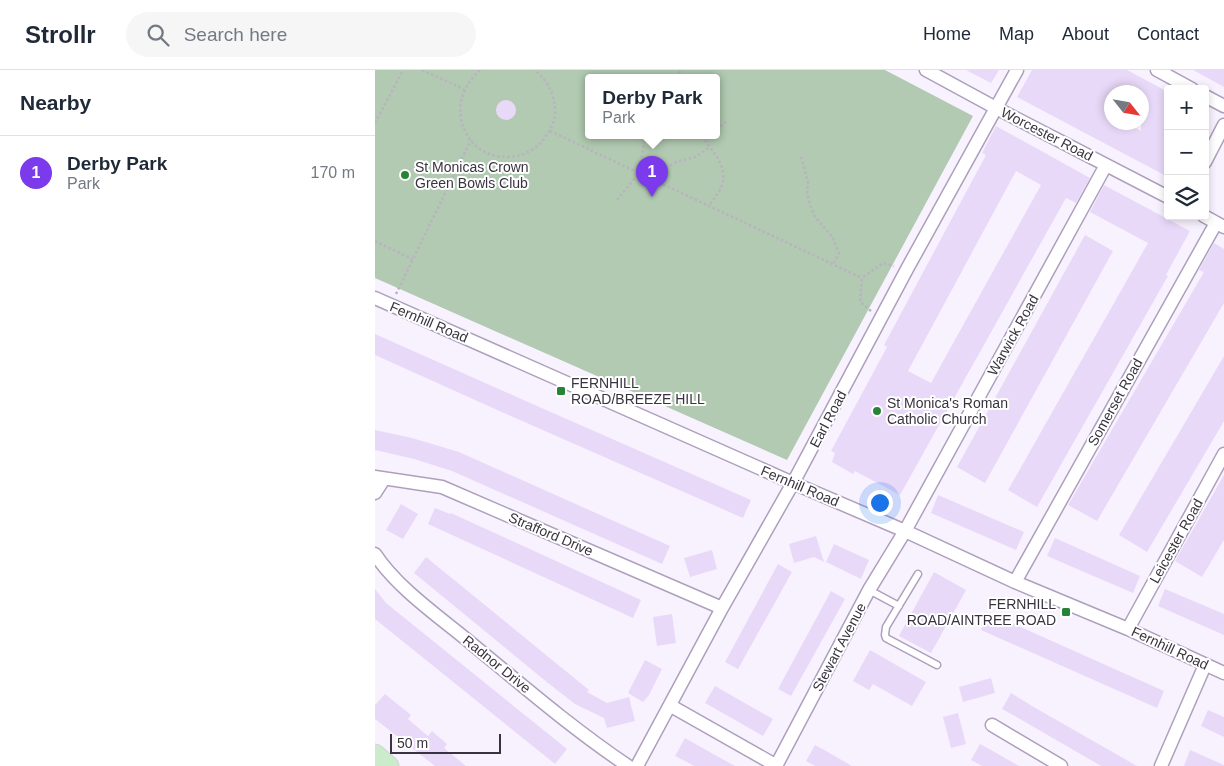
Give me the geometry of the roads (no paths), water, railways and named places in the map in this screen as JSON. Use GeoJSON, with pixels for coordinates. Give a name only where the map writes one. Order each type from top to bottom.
{"type":"FeatureCollection","features":[{"type":"Feature","properties":{"kind":"main road"},"geometry":{"type":"LineString","coordinates":[[375,754],[389,766]]}},
{"type":"Feature","properties":{"kind":"street","name":"Worcester Road"},"geometry":{"type":"LineString","coordinates":[[926,70],[1164,195]]}},
{"type":"Feature","properties":{"kind":"street","name":"Earl Road"},"geometry":{"type":"LineString","coordinates":[[637,766],[1017,70]]}},
{"type":"Feature","properties":{"kind":"street"},"geometry":{"type":"LineString","coordinates":[[1157,70],[1185,85]]}},
{"type":"Feature","properties":{"kind":"street"},"geometry":{"type":"LineString","coordinates":[[1209,98],[1224,106]]}},
{"type":"Feature","properties":{"kind":"street"},"geometry":{"type":"LineString","coordinates":[[1209,154],[1224,125]]}},
{"type":"Feature","properties":{"kind":"street","name":"Warwick Road"},"geometry":{"type":"LineString","coordinates":[[905,531],[1106,165]]}},
{"type":"Feature","properties":{"kind":"street","name":"Somerset Road"},"geometry":{"type":"LineString","coordinates":[[1015,582],[1220,225]]}},
{"type":"Feature","properties":{"kind":"street","name":"Fernhill Road"},"geometry":{"type":"LineString","coordinates":[[375,298],[1224,673]]}},
{"type":"Feature","properties":{"kind":"street","name":"Leicester Road"},"geometry":{"type":"LineString","coordinates":[[1128,629],[1224,454]]}},
{"type":"Feature","properties":{"kind":"street"},"geometry":{"type":"LineString","coordinates":[[375,493],[380,478]]}},
{"type":"Feature","properties":{"kind":"street","name":"Strafford Drive"},"geometry":{"type":"LineString","coordinates":[[380,478],[442,487],[722,608]]}},
{"type":"Feature","properties":{"kind":"street","name":"Stewart Avenue"},"geometry":{"type":"LineString","coordinates":[[776,766],[869,590],[905,531]]}},
{"type":"Feature","properties":{"kind":"street","name":"Radnor Drive"},"geometry":{"type":"LineString","coordinates":[[375,554],[410,593],[593,742],[628,766]]}},
{"type":"Feature","properties":{"kind":"street"},"geometry":{"type":"LineString","coordinates":[[1161,766],[1205,665]]}},
{"type":"Feature","properties":{"kind":"street"},"geometry":{"type":"LineString","coordinates":[[671,706],[776,766]]}},
{"type":"Feature","properties":{"kind":"street"},"geometry":{"type":"LineString","coordinates":[[992,724],[1061,766]]}},
{"type":"Feature","properties":{"kind":"lane"},"geometry":{"type":"LineString","coordinates":[[918,574],[886,628],[885,635],[887,638],[937,666]]}},
{"type":"Feature","properties":{"kind":"lane"},"geometry":{"type":"LineString","coordinates":[[869,590],[899,606]]}},
{"type":"Feature","properties":{"kind":"place","name":"St Monicas Crown Green Bowls Club"},"geometry":{"type":"Point","coordinates":[405,175]}},
{"type":"Feature","properties":{"kind":"place","name":"Derby Park"},"geometry":{"type":"Point","coordinates":[652,197]}},
{"type":"Feature","properties":{"kind":"place","name":"FERNHILL ROAD/BREEZE HILL"},"geometry":{"type":"Point","coordinates":[561,391]}},
{"type":"Feature","properties":{"kind":"place","name":"St Monica's Roman Catholic Church"},"geometry":{"type":"Point","coordinates":[877,411]}},
{"type":"Feature","properties":{"kind":"place","name":"FERNHILL ROAD/AINTREE ROAD"},"geometry":{"type":"Point","coordinates":[1066,612]}}]}
